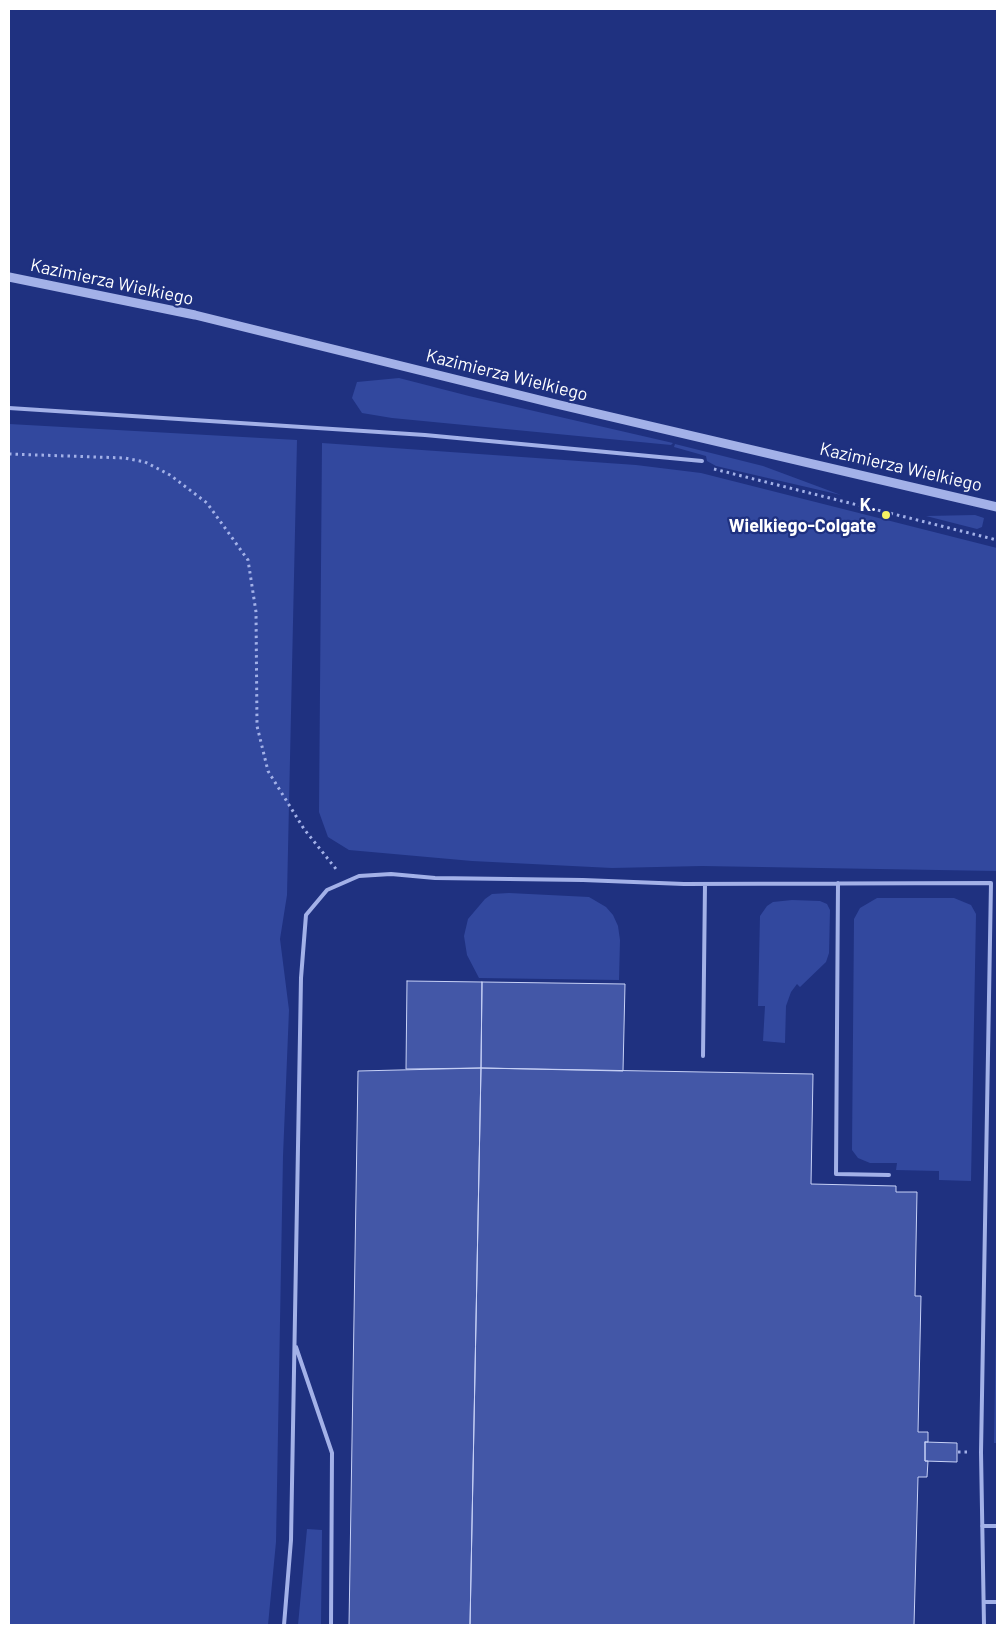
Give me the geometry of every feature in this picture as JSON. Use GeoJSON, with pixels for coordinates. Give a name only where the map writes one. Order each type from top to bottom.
{"type":"FeatureCollection","features":[{"type":"Feature","properties":{"kind":"street","name":"Kazimierza Wielkiego"},"geometry":{"type":"LineString","coordinates":[[9,277],[195,315],[556,404],[997,507]]}},
{"type":"Feature","properties":{"kind":"lane"},"geometry":{"type":"LineString","coordinates":[[9,408],[425,436],[702,461]]}},
{"type":"Feature","properties":{"kind":"lane"},"geometry":{"type":"LineString","coordinates":[[284,1625],[291,1540],[301,978],[306,915],[327,890],[359,876],[391,874],[434,878],[705,884],[991,883],[982,1526],[984,1625]]}},
{"type":"Feature","properties":{"kind":"lane"},"geometry":{"type":"LineString","coordinates":[[838,883],[836,1174],[889,1176]]}},
{"type":"Feature","properties":{"kind":"lane"},"geometry":{"type":"LineString","coordinates":[[703,1056],[705,884]]}},
{"type":"Feature","properties":{"kind":"lane"},"geometry":{"type":"LineString","coordinates":[[294,1342],[332,1453],[330,1625]]}},
{"type":"Feature","properties":{"kind":"lane"},"geometry":{"type":"LineString","coordinates":[[982,1526],[997,1526]]}},
{"type":"Feature","properties":{"kind":"lane"},"geometry":{"type":"LineString","coordinates":[[984,1602],[997,1602]]}},
{"type":"Feature","properties":{"kind":"path"},"geometry":{"type":"LineString","coordinates":[[9,454],[125,458],[145,462],[170,475],[208,504],[248,560],[256,612],[257,726],[268,771],[304,829],[346,882]]}},
{"type":"Feature","properties":{"kind":"path"},"geometry":{"type":"LineString","coordinates":[[702,461],[704,466],[997,540]]}},
{"type":"Feature","properties":{"kind":"shaded area"},"geometry":{"type":"Polygon","coordinates":[[[399,378],[673,443],[671,445],[392,418],[362,413],[352,398],[357,382],[399,378]]]}},
{"type":"Feature","properties":{"kind":"shaded area"},"geometry":{"type":"Polygon","coordinates":[[[9,424],[297,440],[287,895],[280,939],[289,1010],[283,1156],[276,1542],[268,1625],[9,1625],[9,424]]]}},
{"type":"Feature","properties":{"kind":"shaded area"},"geometry":{"type":"Polygon","coordinates":[[[322,443],[636,465],[701,473],[997,548],[997,871],[702,866],[612,868],[472,861],[349,850],[328,837],[319,812],[322,443]]]}},
{"type":"Feature","properties":{"kind":"shaded area"},"geometry":{"type":"Polygon","coordinates":[[[675,444],[763,466],[841,495],[716,466],[707,461],[706,456],[674,447],[675,444]]]}},
{"type":"Feature","properties":{"kind":"shaded area"},"geometry":{"type":"Polygon","coordinates":[[[975,515],[984,518],[982,527],[977,529],[926,516],[975,515]]]}},
{"type":"Feature","properties":{"kind":"shaded area"},"geometry":{"type":"Polygon","coordinates":[[[509,893],[589,897],[606,907],[613,915],[618,926],[620,940],[619,980],[479,978],[467,955],[464,936],[468,919],[485,899],[492,894],[509,893]]]}},
{"type":"Feature","properties":{"kind":"shaded area"},"geometry":{"type":"Polygon","coordinates":[[[877,898],[954,898],[971,905],[976,914],[971,1181],[939,1180],[939,1171],[896,1170],[897,1163],[870,1163],[858,1158],[852,1150],[854,919],[860,908],[877,898]]]}},
{"type":"Feature","properties":{"kind":"shaded area"},"geometry":{"type":"Polygon","coordinates":[[[792,900],[820,901],[827,904],[830,910],[829,953],[826,962],[800,987],[797,984],[791,992],[786,1006],[785,1043],[763,1041],[765,1006],[758,1006],[760,916],[767,906],[773,902],[792,900]]]}},
{"type":"Feature","properties":{"kind":"shaded area"},"geometry":{"type":"Polygon","coordinates":[[[996,1328],[997,1443],[994,1443],[996,1328]]]}},
{"type":"Feature","properties":{"kind":"shaded area"},"geometry":{"type":"Polygon","coordinates":[[[307,1529],[322,1530],[321,1625],[298,1625],[307,1529]]]}},
{"type":"Feature","properties":{"kind":"building"},"geometry":{"type":"Polygon","coordinates":[[[407,981],[482,982],[481,1068],[406,1069],[407,981]]]}},
{"type":"Feature","properties":{"kind":"building"},"geometry":{"type":"Polygon","coordinates":[[[482,982],[625,984],[623,1071],[481,1068],[482,982]]]}},
{"type":"Feature","properties":{"kind":"building"},"geometry":{"type":"Polygon","coordinates":[[[481,1068],[813,1074],[811,1184],[896,1186],[896,1192],[917,1192],[915,1296],[921,1296],[918,1432],[928,1432],[928,1442],[925,1442],[925,1461],[928,1461],[927,1477],[918,1477],[914,1625],[470,1625],[481,1068]]]}},
{"type":"Feature","properties":{"kind":"building"},"geometry":{"type":"Polygon","coordinates":[[[481,1068],[470,1625],[349,1625],[358,1071],[481,1068]]]}},
{"type":"Feature","properties":{"kind":"building"},"geometry":{"type":"Polygon","coordinates":[[[925,1442],[957,1443],[957,1462],[925,1461],[925,1442]]]}},
{"type":"Feature","properties":{"kind":"place","name":"K. Wielkiego-Colgate"},"geometry":{"type":"Point","coordinates":[886,515]}}]}
